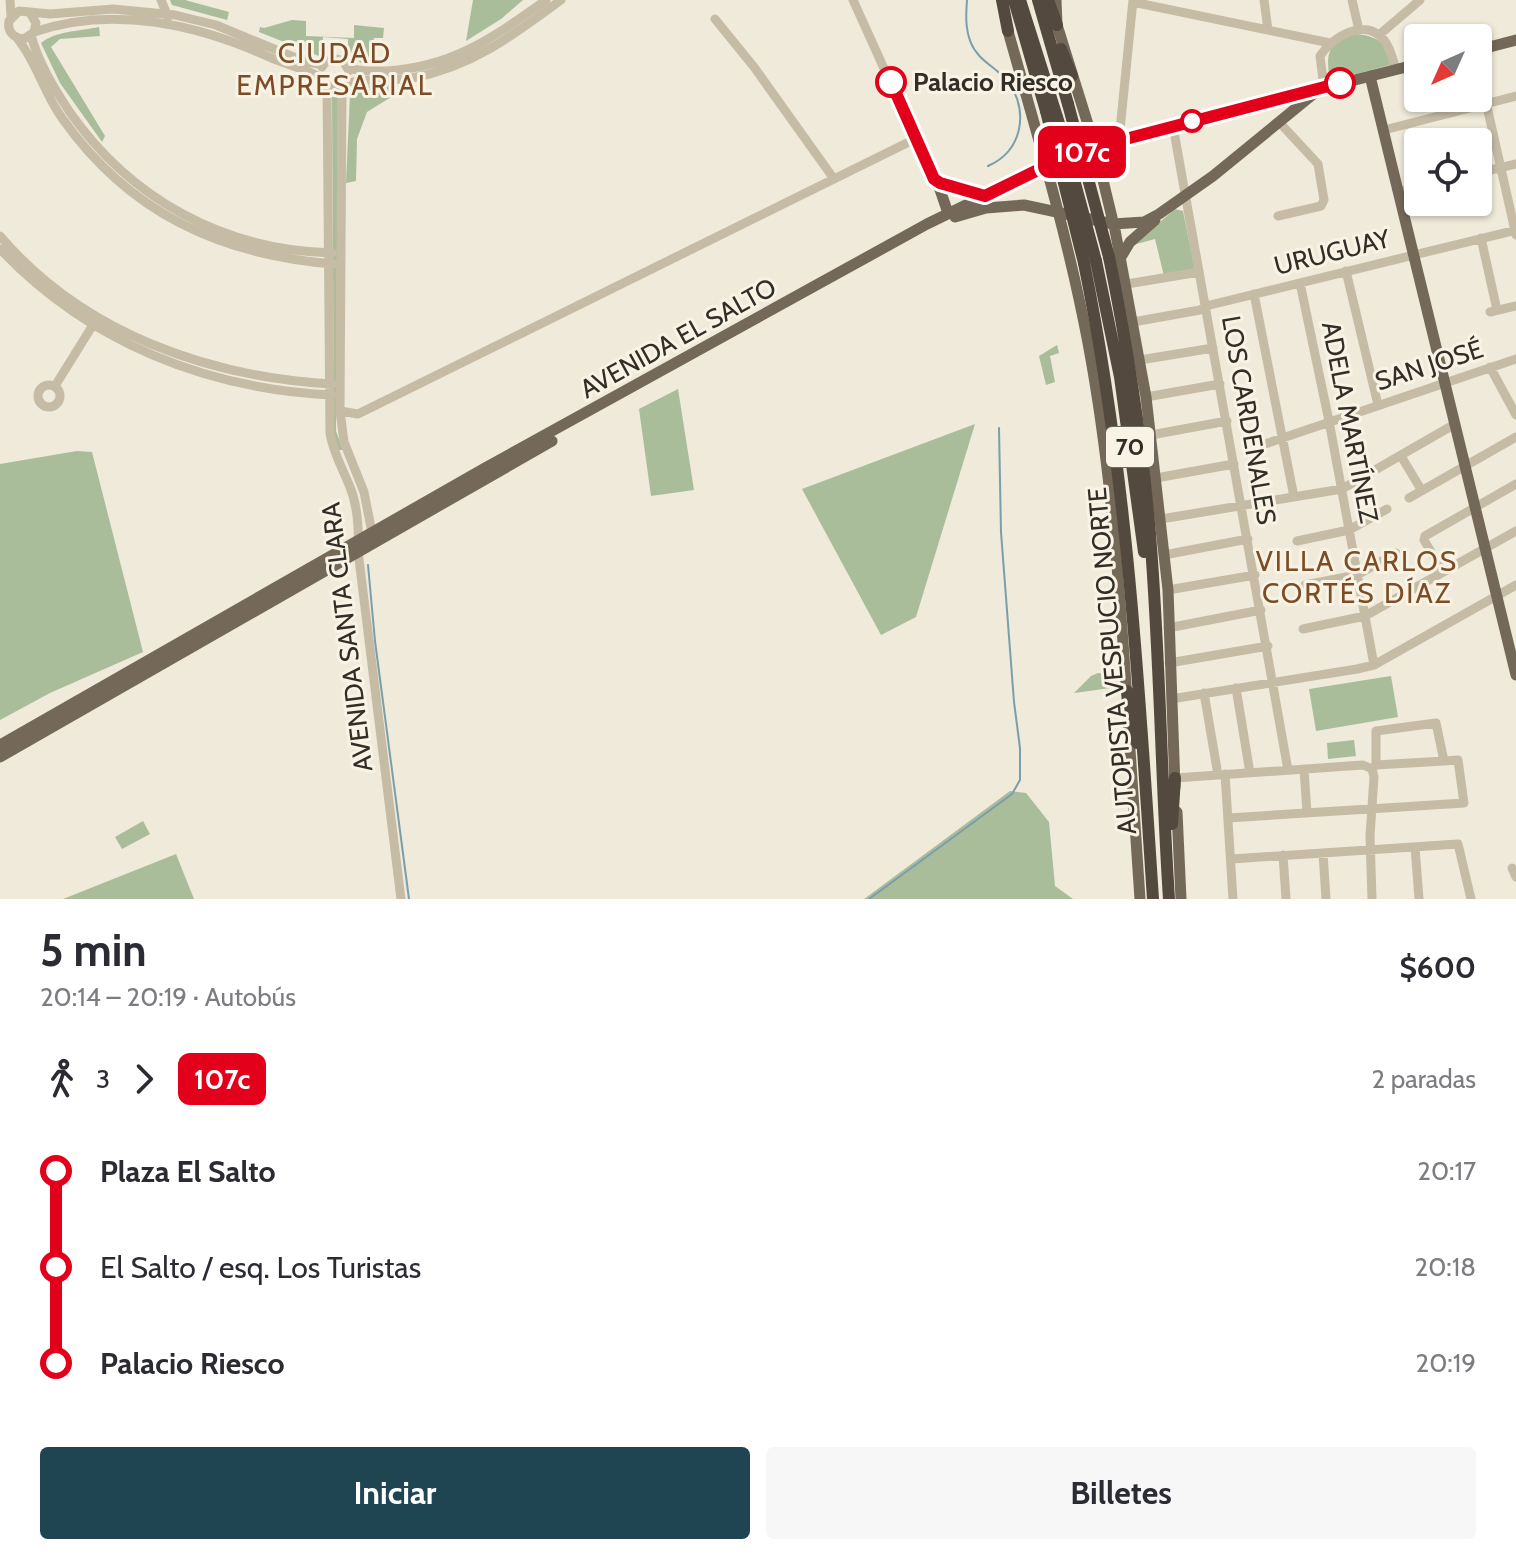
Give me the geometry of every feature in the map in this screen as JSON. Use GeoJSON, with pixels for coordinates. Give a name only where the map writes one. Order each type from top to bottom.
{"type":"FeatureCollection","features":[{"type":"Feature","properties":{"kind":"highway"},"geometry":{"type":"LineString","coordinates":[[999,0],[1008,31]]}},
{"type":"Feature","properties":{"kind":"highway","name":"AUTOPISTA VESPUCIO NORTE"},"geometry":{"type":"LineString","coordinates":[[1014,0],[1090,262],[1131,579],[1153,899]]}},
{"type":"Feature","properties":{"kind":"highway","name":"70"},"geometry":{"type":"LineString","coordinates":[[1020,0],[1058,120],[1120,377],[1156,634]]}},
{"type":"Feature","properties":{"kind":"highway"},"geometry":{"type":"LineString","coordinates":[[1040,0],[1072,76]]}},
{"type":"Feature","properties":{"kind":"highway","name":"AUTOPISTA VESPUCIO NORTE"},"geometry":{"type":"LineString","coordinates":[[1040,0],[1115,258],[1142,456],[1156,634],[1169,899]]}},
{"type":"Feature","properties":{"kind":"highway"},"geometry":{"type":"LineString","coordinates":[[1052,4],[1057,25]]}},
{"type":"Feature","properties":{"kind":"highway"},"geometry":{"type":"LineString","coordinates":[[1127,691],[1145,780]]}},
{"type":"Feature","properties":{"kind":"highway"},"geometry":{"type":"LineString","coordinates":[[1167,867],[1175,778]]}},
{"type":"Feature","properties":{"kind":"main road"},"geometry":{"type":"LineString","coordinates":[[1057,25],[1095,147],[1113,224],[1115,258]]}},
{"type":"Feature","properties":{"kind":"main road"},"geometry":{"type":"LineString","coordinates":[[1008,31],[1072,271],[1102,430],[1119,572],[1140,899]]}},
{"type":"Feature","properties":{"kind":"main road"},"geometry":{"type":"LineString","coordinates":[[1492,46],[1516,40]]}},
{"type":"Feature","properties":{"kind":"main road","name":"AVENIDA EL SALTO"},"geometry":{"type":"LineString","coordinates":[[373,538],[948,213],[1046,166],[1119,140],[1404,68]]}},
{"type":"Feature","properties":{"kind":"main road"},"geometry":{"type":"LineString","coordinates":[[1370,76],[1516,675]]}},
{"type":"Feature","properties":{"kind":"main road"},"geometry":{"type":"LineString","coordinates":[[1115,258],[1159,214],[1322,87]]}},
{"type":"Feature","properties":{"kind":"main road"},"geometry":{"type":"LineString","coordinates":[[1034,124],[1047,130],[1062,130],[1076,123],[1084,111]]}},
{"type":"Feature","properties":{"kind":"main road"},"geometry":{"type":"LineString","coordinates":[[937,181],[948,213]]}},
{"type":"Feature","properties":{"kind":"main road"},"geometry":{"type":"LineString","coordinates":[[985,196],[1024,205]]}},
{"type":"Feature","properties":{"kind":"main road","name":"AVENIDA EL SALTO"},"geometry":{"type":"LineString","coordinates":[[0,745],[941,224],[975,210],[1024,205],[1113,224]]}},
{"type":"Feature","properties":{"kind":"main road"},"geometry":{"type":"LineString","coordinates":[[1091,219],[1101,218],[1109,207]]}},
{"type":"Feature","properties":{"kind":"main road"},"geometry":{"type":"LineString","coordinates":[[1113,224],[1138,223],[1159,214]]}},
{"type":"Feature","properties":{"kind":"main road"},"geometry":{"type":"LineString","coordinates":[[1072,271],[1076,256],[1091,245],[1107,245],[1127,284],[1146,397],[1168,590],[1181,899]]}},
{"type":"Feature","properties":{"kind":"main road","name":"AVENIDA EL SALTO"},"geometry":{"type":"LineString","coordinates":[[0,757],[358,545]]}},
{"type":"Feature","properties":{"kind":"street"},"geometry":{"type":"LineString","coordinates":[[10,0],[6,21],[9,30],[25,50],[53,104],[136,196],[195,227],[260,254],[333,260],[340,253],[343,85],[349,77],[349,68]]}},
{"type":"Feature","properties":{"kind":"street"},"geometry":{"type":"LineString","coordinates":[[20,0],[36,23],[33,33],[35,49],[55,89],[97,154]]}},
{"type":"Feature","properties":{"kind":"street"},"geometry":{"type":"LineString","coordinates":[[150,0],[164,18]]}},
{"type":"Feature","properties":{"kind":"street"},"geometry":{"type":"LineString","coordinates":[[161,0],[164,18]]}},
{"type":"Feature","properties":{"kind":"street"},"geometry":{"type":"LineString","coordinates":[[853,0],[937,181],[985,196]]}},
{"type":"Feature","properties":{"kind":"street"},"geometry":{"type":"LineString","coordinates":[[1264,0],[1268,30]]}},
{"type":"Feature","properties":{"kind":"street"},"geometry":{"type":"LineString","coordinates":[[1352,0],[1359,30]]}},
{"type":"Feature","properties":{"kind":"street"},"geometry":{"type":"LineString","coordinates":[[1379,35],[1420,0]]}},
{"type":"Feature","properties":{"kind":"street"},"geometry":{"type":"LineString","coordinates":[[6,21],[19,11],[113,9],[216,25],[303,61],[323,65],[334,59],[362,71],[394,71],[446,60],[479,46],[536,7],[552,1]]}},
{"type":"Feature","properties":{"kind":"street"},"geometry":{"type":"LineString","coordinates":[[1119,140],[1133,1],[1330,43]]}},
{"type":"Feature","properties":{"kind":"street"},"geometry":{"type":"LineString","coordinates":[[0,38],[24,39],[58,23],[164,18],[236,42],[313,74],[326,84],[343,85],[357,81],[406,79],[456,66],[491,50],[536,7]]}},
{"type":"Feature","properties":{"kind":"street"},"geometry":{"type":"LineString","coordinates":[[715,19],[754,67],[834,179]]}},
{"type":"Feature","properties":{"kind":"street"},"geometry":{"type":"LineString","coordinates":[[1322,87],[1319,59],[1330,43],[1341,35],[1359,30],[1379,35],[1389,47],[1396,70]]}},
{"type":"Feature","properties":{"kind":"street"},"geometry":{"type":"LineString","coordinates":[[323,65],[320,74],[326,84]]}},
{"type":"Feature","properties":{"kind":"street","name":"AVENIDA SANTA CLARA"},"geometry":{"type":"LineString","coordinates":[[326,84],[333,260],[334,389],[331,440],[355,502],[401,899]]}},
{"type":"Feature","properties":{"kind":"street"},"geometry":{"type":"LineString","coordinates":[[1492,102],[1516,96]]}},
{"type":"Feature","properties":{"kind":"street"},"geometry":{"type":"LineString","coordinates":[[1384,130],[1454,112]]}},
{"type":"Feature","properties":{"kind":"street"},"geometry":{"type":"LineString","coordinates":[[1487,112],[1516,232]]}},
{"type":"Feature","properties":{"kind":"street"},"geometry":{"type":"LineString","coordinates":[[1278,216],[1319,207],[1324,202],[1318,164],[1279,122]]}},
{"type":"Feature","properties":{"kind":"street","name":"LOS CARDENALES"},"geometry":{"type":"LineString","coordinates":[[1173,126],[1288,770]]}},
{"type":"Feature","properties":{"kind":"street"},"geometry":{"type":"LineString","coordinates":[[340,411],[358,414],[917,138]]}},
{"type":"Feature","properties":{"kind":"street"},"geometry":{"type":"LineString","coordinates":[[1492,170],[1516,164]]}},
{"type":"Feature","properties":{"kind":"street"},"geometry":{"type":"LineString","coordinates":[[1399,192],[1404,191]]}},
{"type":"Feature","properties":{"kind":"street","name":"URUGUAY"},"geometry":{"type":"LineString","coordinates":[[1133,322],[1200,310],[1346,271],[1516,232]]}},
{"type":"Feature","properties":{"kind":"street"},"geometry":{"type":"LineString","coordinates":[[0,237],[95,321]]}},
{"type":"Feature","properties":{"kind":"street"},"geometry":{"type":"LineString","coordinates":[[1481,238],[1494,311],[1516,306]]}},
{"type":"Feature","properties":{"kind":"street"},"geometry":{"type":"LineString","coordinates":[[0,249],[38,285],[95,321],[154,346],[227,376],[334,389]]}},
{"type":"Feature","properties":{"kind":"street"},"geometry":{"type":"LineString","coordinates":[[1346,271],[1378,405]]}},
{"type":"Feature","properties":{"kind":"street"},"geometry":{"type":"LineString","coordinates":[[1127,284],[1199,272]]}},
{"type":"Feature","properties":{"kind":"street","name":"ADELA MARTÍNEZ"},"geometry":{"type":"LineString","coordinates":[[1300,283],[1374,665]]}},
{"type":"Feature","properties":{"kind":"street"},"geometry":{"type":"LineString","coordinates":[[1254,294],[1294,497]]}},
{"type":"Feature","properties":{"kind":"street"},"geometry":{"type":"LineString","coordinates":[[55,386],[95,321]]}},
{"type":"Feature","properties":{"kind":"street"},"geometry":{"type":"LineString","coordinates":[[1140,360],[1213,348]]}},
{"type":"Feature","properties":{"kind":"street","name":"SAN JOSÉ"},"geometry":{"type":"LineString","coordinates":[[1265,444],[1516,359]]}},
{"type":"Feature","properties":{"kind":"street"},"geometry":{"type":"LineString","coordinates":[[1490,367],[1516,415]]}},
{"type":"Feature","properties":{"kind":"street"},"geometry":{"type":"LineString","coordinates":[[1146,397],[1220,384]]}},
{"type":"Feature","properties":{"kind":"street","name":"AVENIDA SANTA CLARA"},"geometry":{"type":"LineString","coordinates":[[334,389],[344,442],[364,492],[373,538]]}},
{"type":"Feature","properties":{"kind":"street"},"geometry":{"type":"LineString","coordinates":[[1151,435],[1227,421]]}},
{"type":"Feature","properties":{"kind":"street"},"geometry":{"type":"LineString","coordinates":[[1161,519],[1342,489],[1455,424]]}},
{"type":"Feature","properties":{"kind":"street"},"geometry":{"type":"LineString","coordinates":[[1409,498],[1516,437]]}},
{"type":"Feature","properties":{"kind":"street"},"geometry":{"type":"LineString","coordinates":[[1401,456],[1422,491]]}},
{"type":"Feature","properties":{"kind":"street"},"geometry":{"type":"LineString","coordinates":[[1156,478],[1234,464]]}},
{"type":"Feature","properties":{"kind":"street"},"geometry":{"type":"LineString","coordinates":[[1443,572],[1424,537],[1516,484]]}},
{"type":"Feature","properties":{"kind":"street"},"geometry":{"type":"LineString","coordinates":[[1297,541],[1349,530],[1387,509]]}},
{"type":"Feature","properties":{"kind":"street"},"geometry":{"type":"LineString","coordinates":[[1303,629],[1365,616],[1516,531]]}},
{"type":"Feature","properties":{"kind":"street"},"geometry":{"type":"LineString","coordinates":[[1164,555],[1248,539]]}},
{"type":"Feature","properties":{"kind":"street"},"geometry":{"type":"LineString","coordinates":[[1305,585],[1357,575],[1396,553]]}},
{"type":"Feature","properties":{"kind":"street"},"geometry":{"type":"LineString","coordinates":[[1168,590],[1255,575]]}},
{"type":"Feature","properties":{"kind":"street"},"geometry":{"type":"LineString","coordinates":[[1171,699],[1374,665],[1516,585]]}},
{"type":"Feature","properties":{"kind":"street"},"geometry":{"type":"LineString","coordinates":[[1168,628],[1261,610]]}},
{"type":"Feature","properties":{"kind":"street"},"geometry":{"type":"LineString","coordinates":[[1169,663],[1268,646]]}},
{"type":"Feature","properties":{"kind":"street"},"geometry":{"type":"LineString","coordinates":[[1236,688],[1250,773]]}},
{"type":"Feature","properties":{"kind":"street"},"geometry":{"type":"LineString","coordinates":[[1204,693],[1222,775],[1233,899]]}},
{"type":"Feature","properties":{"kind":"street"},"geometry":{"type":"LineString","coordinates":[[1372,899],[1370,850],[1376,731],[1436,723],[1444,761]]}},
{"type":"Feature","properties":{"kind":"street"},"geometry":{"type":"LineString","coordinates":[[1175,778],[1458,760],[1464,803],[1228,818]]}},
{"type":"Feature","properties":{"kind":"street"},"geometry":{"type":"LineString","coordinates":[[1304,769],[1307,813]]}},
{"type":"Feature","properties":{"kind":"street"},"geometry":{"type":"LineString","coordinates":[[1231,859],[1460,845],[1471,899]]}},
{"type":"Feature","properties":{"kind":"street"},"geometry":{"type":"LineString","coordinates":[[1415,847],[1419,899]]}},
{"type":"Feature","properties":{"kind":"street"},"geometry":{"type":"LineString","coordinates":[[1323,853],[1326,899]]}},
{"type":"Feature","properties":{"kind":"street"},"geometry":{"type":"LineString","coordinates":[[1283,855],[1286,899]]}},
{"type":"Feature","properties":{"kind":"green space"},"geometry":{"type":"Polygon","coordinates":[[[170,0],[185,0],[229,12],[227,20],[172,5],[170,0]]]}},
{"type":"Feature","properties":{"kind":"green space"},"geometry":{"type":"Polygon","coordinates":[[[473,0],[523,0],[501,19],[466,41],[473,0]]]}},
{"type":"Feature","properties":{"kind":"green space"},"geometry":{"type":"Polygon","coordinates":[[[292,20],[306,21],[306,36],[354,38],[354,25],[384,28],[383,38],[374,38],[373,44],[370,44],[369,55],[377,55],[376,64],[361,63],[348,51],[348,39],[323,37],[322,54],[319,56],[259,32],[260,27],[292,20]]]}},
{"type":"Feature","properties":{"kind":"green space"},"geometry":{"type":"Polygon","coordinates":[[[99,27],[100,36],[60,39],[51,47],[105,136],[102,142],[60,83],[41,43],[61,34],[99,27]]]}},
{"type":"Feature","properties":{"kind":"green space"},"geometry":{"type":"Polygon","coordinates":[[[1354,34],[1380,41],[1387,51],[1390,65],[1330,81],[1328,57],[1333,46],[1354,34]]]}},
{"type":"Feature","properties":{"kind":"green space"},"geometry":{"type":"Polygon","coordinates":[[[395,85],[396,94],[367,112],[357,139],[356,181],[346,183],[350,95],[355,86],[395,85]]]}},
{"type":"Feature","properties":{"kind":"green space"},"geometry":{"type":"Polygon","coordinates":[[[332,97],[338,97],[336,431],[343,450],[337,450],[334,438],[332,97]]]}},
{"type":"Feature","properties":{"kind":"green space"},"geometry":{"type":"Polygon","coordinates":[[[1175,209],[1183,211],[1195,270],[1164,276],[1155,239],[1133,245],[1175,209]]]}},
{"type":"Feature","properties":{"kind":"green space"},"geometry":{"type":"Polygon","coordinates":[[[1057,345],[1059,353],[1050,356],[1055,382],[1046,385],[1039,356],[1057,345]]]}},
{"type":"Feature","properties":{"kind":"green space"},"geometry":{"type":"Polygon","coordinates":[[[678,389],[694,490],[651,496],[639,409],[678,389]]]}},
{"type":"Feature","properties":{"kind":"green space"},"geometry":{"type":"Polygon","coordinates":[[[975,424],[916,617],[881,635],[802,489],[975,424]]]}},
{"type":"Feature","properties":{"kind":"green space"},"geometry":{"type":"Polygon","coordinates":[[[77,451],[92,452],[143,652],[50,693],[0,720],[0,464],[77,451]]]}},
{"type":"Feature","properties":{"kind":"green space"},"geometry":{"type":"Polygon","coordinates":[[[1098,673],[1116,675],[1118,687],[1074,693],[1091,676],[1098,673]]]}},
{"type":"Feature","properties":{"kind":"green space"},"geometry":{"type":"Polygon","coordinates":[[[1391,676],[1398,717],[1316,731],[1309,689],[1391,676]]]}},
{"type":"Feature","properties":{"kind":"green space"},"geometry":{"type":"Polygon","coordinates":[[[1354,740],[1356,756],[1328,759],[1327,743],[1354,740]]]}},
{"type":"Feature","properties":{"kind":"green space"},"geometry":{"type":"Polygon","coordinates":[[[1010,791],[1026,793],[1049,822],[1055,886],[1073,899],[864,899],[1010,791]]]}},
{"type":"Feature","properties":{"kind":"green space"},"geometry":{"type":"Polygon","coordinates":[[[143,821],[150,834],[122,849],[115,837],[143,821]]]}},
{"type":"Feature","properties":{"kind":"green space"},"geometry":{"type":"Polygon","coordinates":[[[176,854],[194,899],[63,899],[176,854]]]}},
{"type":"Feature","properties":{"kind":"waterway"},"geometry":{"type":"LineString","coordinates":[[967,0],[967,27],[971,43],[978,55],[1009,83],[1019,107],[1019,130],[1015,141],[1008,151],[988,166]]}},
{"type":"Feature","properties":{"kind":"waterway"},"geometry":{"type":"LineString","coordinates":[[869,899],[1012,794],[1020,780],[1020,748],[1001,532],[999,428]]}},
{"type":"Feature","properties":{"kind":"waterway"},"geometry":{"type":"LineString","coordinates":[[368,565],[409,899]]}},
{"type":"Feature","properties":{"kind":"bus line","name":"107c"},"geometry":{"type":"LineString","coordinates":[[891,82],[934,179],[985,196],[1046,166],[1095,147],[1340,83]]}},
{"type":"Feature","properties":{"kind":"place","name":"Palacio Riesco"},"geometry":{"type":"Point","coordinates":[891,82]}},
{"type":"Feature","properties":{"kind":"district","name":"CIUDAD EMPRESARIAL"},"geometry":{"type":"Point","coordinates":[335,69]}},
{"type":"Feature","properties":{"kind":"district","name":"VILLA CARLOS CORTÉS DÍAZ"},"geometry":{"type":"Point","coordinates":[1357,577]}}]}
